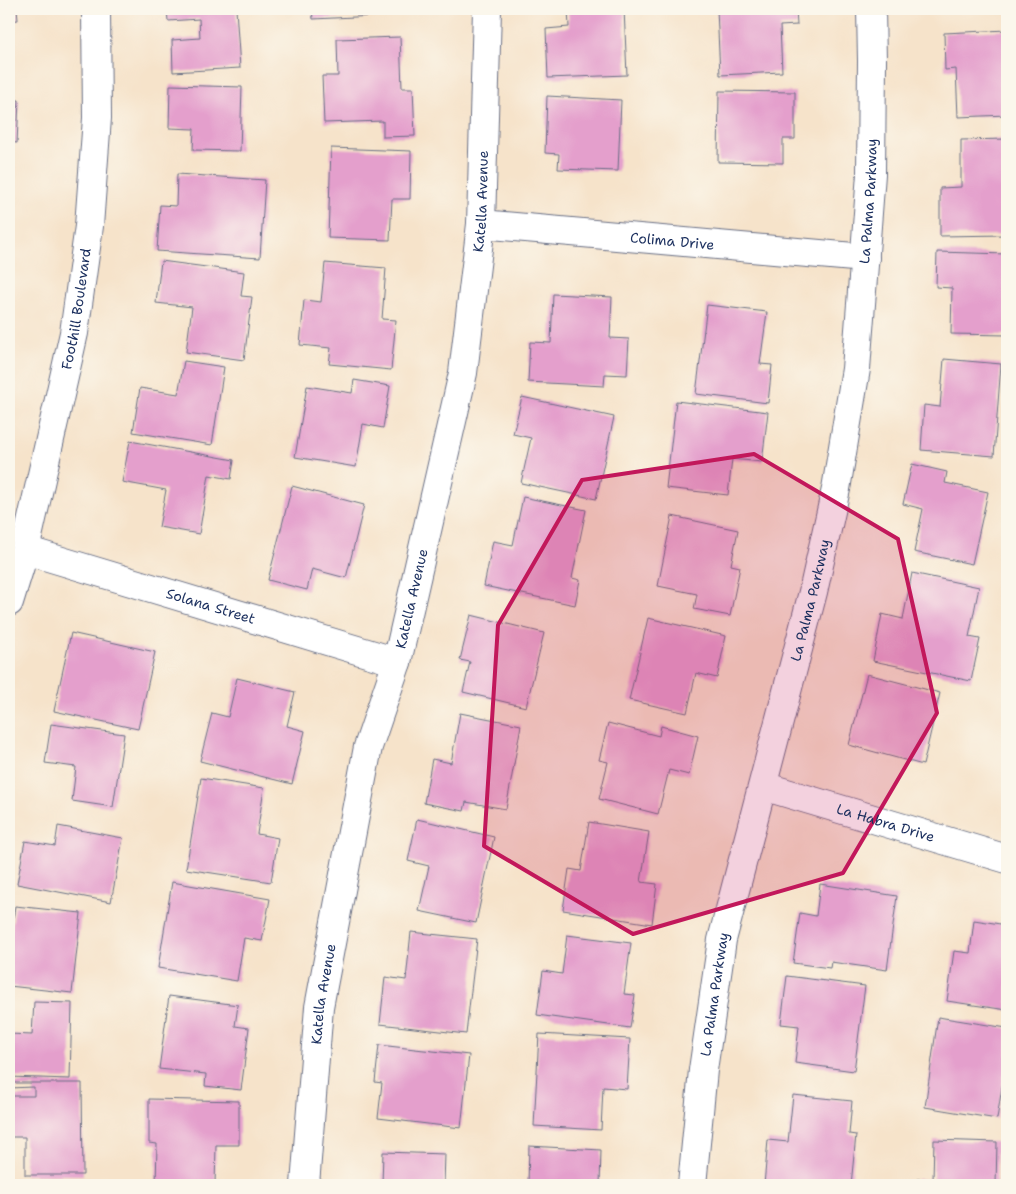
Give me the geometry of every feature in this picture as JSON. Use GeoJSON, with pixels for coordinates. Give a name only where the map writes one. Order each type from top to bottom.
{"type":"FeatureCollection","features":[{"type":"Feature","properties":{"kind":"street","name":"Foothill Boulevard"},"geometry":{"type":"LineString","coordinates":[[9,602],[25,550],[74,333],[89,226],[97,118],[96,9]]}},
{"type":"Feature","properties":{"kind":"street","name":"Katella Avenue"},"geometry":{"type":"LineString","coordinates":[[305,1185],[319,1007],[368,747],[397,662],[463,373],[481,224],[487,9]]}},
{"type":"Feature","properties":{"kind":"street","name":"La Palma Parkway"},"geometry":{"type":"LineString","coordinates":[[692,1185],[702,1070],[722,940],[813,592],[836,489],[856,369],[871,174],[872,9]]}},
{"type":"Feature","properties":{"kind":"street","name":"Colima Drive"},"geometry":{"type":"LineString","coordinates":[[481,224],[865,258]]}},
{"type":"Feature","properties":{"kind":"street","name":"Solana Street"},"geometry":{"type":"LineString","coordinates":[[25,550],[397,662]]}},
{"type":"Feature","properties":{"kind":"street","name":"La Habra Drive"},"geometry":{"type":"LineString","coordinates":[[763,786],[1007,859]]}},
{"type":"Feature","properties":{"kind":"highlighted area"},"geometry":{"type":"Polygon","coordinates":[[[754,454],[898,539],[937,713],[843,873],[633,934],[484,846],[498,625],[582,480],[754,454]]]}},
{"type":"Feature","properties":{"kind":"building"},"geometry":{"type":"Polygon","coordinates":[[[9,9],[17,9],[18,20],[9,21],[9,9]]]}},
{"type":"Feature","properties":{"kind":"building"},"geometry":{"type":"Polygon","coordinates":[[[167,9],[236,9],[240,68],[173,72],[172,40],[200,38],[199,19],[168,21],[167,9]]]}},
{"type":"Feature","properties":{"kind":"building"},"geometry":{"type":"Polygon","coordinates":[[[312,9],[396,9],[396,15],[313,19],[312,9]]]}},
{"type":"Feature","properties":{"kind":"building"},"geometry":{"type":"Polygon","coordinates":[[[568,9],[624,9],[627,75],[548,78],[546,29],[569,27],[568,9]]]}},
{"type":"Feature","properties":{"kind":"building"},"geometry":{"type":"Polygon","coordinates":[[[717,9],[796,9],[797,25],[780,26],[782,72],[720,75],[717,9]]]}},
{"type":"Feature","properties":{"kind":"building"},"geometry":{"type":"Polygon","coordinates":[[[1007,30],[1007,115],[958,117],[956,69],[945,70],[944,33],[1007,30]]]}},
{"type":"Feature","properties":{"kind":"building"},"geometry":{"type":"Polygon","coordinates":[[[400,37],[402,88],[413,88],[415,136],[383,137],[383,121],[324,123],[322,76],[338,76],[337,39],[400,37]]]}},
{"type":"Feature","properties":{"kind":"building"},"geometry":{"type":"Polygon","coordinates":[[[170,85],[242,87],[240,151],[193,150],[194,129],[169,128],[170,85]]]}},
{"type":"Feature","properties":{"kind":"building"},"geometry":{"type":"Polygon","coordinates":[[[719,91],[795,92],[795,139],[783,139],[783,163],[718,162],[719,91]]]}},
{"type":"Feature","properties":{"kind":"building"},"geometry":{"type":"Polygon","coordinates":[[[547,96],[621,100],[618,171],[558,169],[559,154],[545,153],[547,96]]]}},
{"type":"Feature","properties":{"kind":"building"},"geometry":{"type":"Polygon","coordinates":[[[9,100],[19,100],[17,143],[9,142],[9,100]]]}},
{"type":"Feature","properties":{"kind":"building"},"geometry":{"type":"Polygon","coordinates":[[[1007,139],[1007,235],[940,236],[940,188],[961,187],[961,140],[1007,139]]]}},
{"type":"Feature","properties":{"kind":"building"},"geometry":{"type":"Polygon","coordinates":[[[331,148],[411,151],[410,199],[392,199],[390,240],[328,238],[331,148]]]}},
{"type":"Feature","properties":{"kind":"building"},"geometry":{"type":"Polygon","coordinates":[[[9,162],[14,162],[12,207],[9,207],[9,162]]]}},
{"type":"Feature","properties":{"kind":"building"},"geometry":{"type":"Polygon","coordinates":[[[177,174],[265,180],[260,258],[157,251],[160,205],[176,206],[177,174]]]}},
{"type":"Feature","properties":{"kind":"building"},"geometry":{"type":"Polygon","coordinates":[[[937,252],[1007,254],[1007,335],[951,334],[952,288],[936,287],[937,252]]]}},
{"type":"Feature","properties":{"kind":"building"},"geometry":{"type":"Polygon","coordinates":[[[161,261],[244,272],[241,296],[252,297],[244,360],[186,352],[192,307],[156,303],[161,261]]]}},
{"type":"Feature","properties":{"kind":"building"},"geometry":{"type":"Polygon","coordinates":[[[325,263],[386,268],[382,319],[396,320],[391,370],[329,364],[331,348],[300,345],[304,300],[321,302],[325,263]]]}},
{"type":"Feature","properties":{"kind":"building"},"geometry":{"type":"Polygon","coordinates":[[[553,294],[612,297],[610,338],[629,339],[627,375],[605,374],[604,386],[528,382],[530,342],[551,343],[553,294]]]}},
{"type":"Feature","properties":{"kind":"building"},"geometry":{"type":"Polygon","coordinates":[[[707,305],[767,312],[760,364],[772,365],[768,403],[696,394],[707,305]]]}},
{"type":"Feature","properties":{"kind":"building"},"geometry":{"type":"Polygon","coordinates":[[[944,359],[1001,364],[994,456],[921,450],[924,405],[940,407],[944,359]]]}},
{"type":"Feature","properties":{"kind":"building"},"geometry":{"type":"Polygon","coordinates":[[[184,361],[224,367],[212,445],[133,432],[140,388],[178,394],[184,361]]]}},
{"type":"Feature","properties":{"kind":"building"},"geometry":{"type":"Polygon","coordinates":[[[354,380],[390,386],[383,428],[363,424],[356,467],[295,457],[307,386],[352,393],[354,380]]]}},
{"type":"Feature","properties":{"kind":"building"},"geometry":{"type":"Polygon","coordinates":[[[522,397],[614,417],[596,499],[521,483],[531,438],[513,434],[522,397]]]}},
{"type":"Feature","properties":{"kind":"building"},"geometry":{"type":"Polygon","coordinates":[[[676,401],[768,412],[762,462],[732,459],[728,495],[666,488],[676,401]]]}},
{"type":"Feature","properties":{"kind":"building"},"geometry":{"type":"Polygon","coordinates":[[[130,441],[234,460],[231,479],[209,475],[199,534],[159,527],[166,490],[122,482],[130,441]]]}},
{"type":"Feature","properties":{"kind":"building"},"geometry":{"type":"Polygon","coordinates":[[[912,464],[947,472],[945,483],[988,492],[972,564],[914,552],[923,509],[903,504],[912,464]]]}},
{"type":"Feature","properties":{"kind":"building"},"geometry":{"type":"Polygon","coordinates":[[[292,486],[364,505],[346,578],[312,569],[307,590],[268,580],[292,486]]]}},
{"type":"Feature","properties":{"kind":"building"},"geometry":{"type":"Polygon","coordinates":[[[523,497],[586,510],[572,578],[580,580],[575,605],[484,586],[493,541],[513,545],[523,497]]]}},
{"type":"Feature","properties":{"kind":"building"},"geometry":{"type":"Polygon","coordinates":[[[672,516],[738,530],[731,565],[740,567],[730,616],[694,609],[697,594],[658,586],[672,516]]]}},
{"type":"Feature","properties":{"kind":"building"},"geometry":{"type":"Polygon","coordinates":[[[912,573],[979,587],[969,637],[980,639],[971,681],[873,661],[882,614],[903,619],[912,573]]]}},
{"type":"Feature","properties":{"kind":"building"},"geometry":{"type":"Polygon","coordinates":[[[471,615],[544,633],[526,707],[463,692],[470,662],[460,660],[471,615]]]}},
{"type":"Feature","properties":{"kind":"building"},"geometry":{"type":"Polygon","coordinates":[[[648,618],[726,636],[717,678],[696,673],[687,713],[629,700],[648,618]]]}},
{"type":"Feature","properties":{"kind":"building"},"geometry":{"type":"Polygon","coordinates":[[[71,633],[155,652],[138,729],[54,711],[71,633]]]}},
{"type":"Feature","properties":{"kind":"building"},"geometry":{"type":"Polygon","coordinates":[[[867,674],[940,693],[923,765],[849,745],[867,674]]]}},
{"type":"Feature","properties":{"kind":"building"},"geometry":{"type":"Polygon","coordinates":[[[237,678],[295,692],[287,726],[305,731],[292,784],[200,761],[212,713],[228,717],[237,678]]]}},
{"type":"Feature","properties":{"kind":"building"},"geometry":{"type":"Polygon","coordinates":[[[460,713],[521,725],[506,809],[466,802],[464,811],[424,803],[432,759],[451,763],[460,713]]]}},
{"type":"Feature","properties":{"kind":"building"},"geometry":{"type":"Polygon","coordinates":[[[608,723],[659,736],[661,726],[698,736],[689,775],[669,770],[658,814],[599,799],[608,762],[599,760],[608,723]]]}},
{"type":"Feature","properties":{"kind":"building"},"geometry":{"type":"Polygon","coordinates":[[[51,724],[124,734],[113,807],[72,801],[76,767],[45,763],[51,724]]]}},
{"type":"Feature","properties":{"kind":"building"},"geometry":{"type":"Polygon","coordinates":[[[201,778],[264,788],[257,834],[278,838],[271,882],[186,869],[201,778]]]}},
{"type":"Feature","properties":{"kind":"building"},"geometry":{"type":"Polygon","coordinates":[[[417,819],[494,837],[476,923],[419,911],[429,866],[408,861],[417,819]]]}},
{"type":"Feature","properties":{"kind":"building"},"geometry":{"type":"Polygon","coordinates":[[[589,822],[649,832],[641,882],[657,884],[652,924],[563,910],[569,869],[581,871],[589,822]]]}},
{"type":"Feature","properties":{"kind":"building"},"geometry":{"type":"Polygon","coordinates":[[[58,826],[123,838],[111,902],[17,884],[25,841],[55,846],[58,826]]]}},
{"type":"Feature","properties":{"kind":"building"},"geometry":{"type":"Polygon","coordinates":[[[172,882],[270,899],[262,941],[244,938],[237,981],[158,968],[172,882]]]}},
{"type":"Feature","properties":{"kind":"building"},"geometry":{"type":"Polygon","coordinates":[[[820,884],[897,896],[887,970],[831,962],[830,968],[793,963],[800,913],[816,916],[820,884]]]}},
{"type":"Feature","properties":{"kind":"building"},"geometry":{"type":"Polygon","coordinates":[[[15,906],[81,913],[72,993],[9,986],[9,941],[15,906]]]}},
{"type":"Feature","properties":{"kind":"building"},"geometry":{"type":"Polygon","coordinates":[[[974,920],[1007,925],[1007,1010],[947,1001],[954,951],[970,953],[974,920]]]}},
{"type":"Feature","properties":{"kind":"building"},"geometry":{"type":"Polygon","coordinates":[[[411,932],[477,939],[466,1034],[380,1024],[385,977],[406,980],[411,932]]]}},
{"type":"Feature","properties":{"kind":"building"},"geometry":{"type":"Polygon","coordinates":[[[567,935],[631,943],[624,994],[635,995],[630,1028],[537,1015],[543,971],[562,974],[567,935]]]}},
{"type":"Feature","properties":{"kind":"building"},"geometry":{"type":"Polygon","coordinates":[[[787,976],[865,986],[854,1071],[795,1063],[799,1026],[781,1024],[787,976]]]}},
{"type":"Feature","properties":{"kind":"building"},"geometry":{"type":"Polygon","coordinates":[[[169,996],[238,1005],[235,1026],[249,1028],[241,1090],[205,1086],[206,1074],[159,1069],[169,996]]]}},
{"type":"Feature","properties":{"kind":"building"},"geometry":{"type":"Polygon","coordinates":[[[34,1002],[72,1003],[70,1079],[9,1077],[9,1034],[32,1035],[34,1002]]]}},
{"type":"Feature","properties":{"kind":"building"},"geometry":{"type":"Polygon","coordinates":[[[938,1017],[1007,1028],[1007,1075],[1004,1074],[997,1119],[925,1107],[938,1017]]]}},
{"type":"Feature","properties":{"kind":"building"},"geometry":{"type":"Polygon","coordinates":[[[539,1034],[630,1039],[627,1089],[603,1087],[601,1130],[534,1126],[539,1034]]]}},
{"type":"Feature","properties":{"kind":"building"},"geometry":{"type":"Polygon","coordinates":[[[379,1045],[469,1055],[461,1128],[378,1118],[382,1083],[375,1082],[379,1045]]]}},
{"type":"Feature","properties":{"kind":"building"},"geometry":{"type":"Polygon","coordinates":[[[9,1083],[82,1083],[83,1175],[25,1175],[25,1137],[9,1137],[9,1096],[34,1096],[34,1087],[9,1088],[9,1083]]]}},
{"type":"Feature","properties":{"kind":"building"},"geometry":{"type":"Polygon","coordinates":[[[793,1095],[852,1101],[849,1134],[856,1135],[851,1185],[764,1185],[768,1140],[788,1142],[793,1095]]]}},
{"type":"Feature","properties":{"kind":"building"},"geometry":{"type":"Polygon","coordinates":[[[149,1099],[239,1101],[239,1145],[216,1145],[215,1185],[156,1185],[157,1144],[149,1143],[149,1099]]]}},
{"type":"Feature","properties":{"kind":"building"},"geometry":{"type":"Polygon","coordinates":[[[934,1140],[997,1142],[996,1185],[917,1185],[917,1179],[933,1180],[934,1140]]]}},
{"type":"Feature","properties":{"kind":"building"},"geometry":{"type":"Polygon","coordinates":[[[529,1146],[601,1150],[600,1185],[528,1185],[529,1146]]]}},
{"type":"Feature","properties":{"kind":"building"},"geometry":{"type":"Polygon","coordinates":[[[383,1152],[445,1154],[444,1185],[382,1185],[383,1152]]]}}]}
